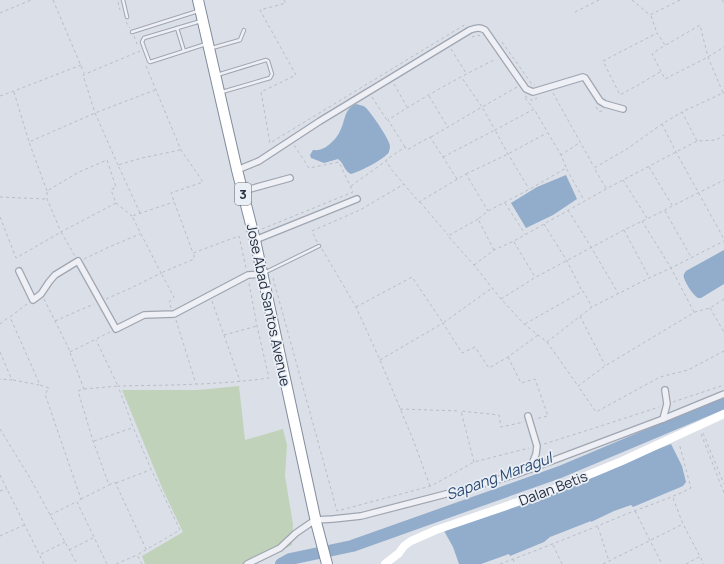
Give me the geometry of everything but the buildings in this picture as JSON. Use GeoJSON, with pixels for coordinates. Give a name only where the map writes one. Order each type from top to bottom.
{"type":"FeatureCollection","features":[{"type":"Feature","properties":{"kind":"highway","name":"Jose Abad Santos Avenue"},"geometry":{"type":"LineString","coordinates":[[198,0],[237,170],[258,238],[266,272],[316,521],[327,564]]}},
{"type":"Feature","properties":{"kind":"street"},"geometry":{"type":"LineString","coordinates":[[237,170],[259,161],[327,116],[470,30],[476,28],[485,30],[526,89],[533,92],[585,78],[600,102],[623,109]]}},
{"type":"Feature","properties":{"kind":"street"},"geometry":{"type":"LineString","coordinates":[[243,191],[290,178]]}},
{"type":"Feature","properties":{"kind":"street"},"geometry":{"type":"LineString","coordinates":[[258,238],[357,200]]}},
{"type":"Feature","properties":{"kind":"street"},"geometry":{"type":"LineString","coordinates":[[19,271],[33,300],[41,294],[54,276],[78,262],[116,329],[144,315],[174,314],[248,275],[266,272]]}},
{"type":"Feature","properties":{"kind":"street"},"geometry":{"type":"LineString","coordinates":[[663,419],[667,404],[665,390]]}},
{"type":"Feature","properties":{"kind":"street"},"geometry":{"type":"LineString","coordinates":[[247,564],[280,548],[296,533],[316,521],[361,516],[473,487],[530,469],[663,419],[724,394]]}},
{"type":"Feature","properties":{"kind":"street","name":"Dalan Betis"},"geometry":{"type":"LineString","coordinates":[[385,564],[411,541],[436,530],[541,494],[583,477],[700,428],[724,414]]}},
{"type":"Feature","properties":{"kind":"street"},"geometry":{"type":"LineString","coordinates":[[529,418],[537,446],[536,454],[530,469]]}},
{"type":"Feature","properties":{"kind":"lane"},"geometry":{"type":"LineString","coordinates":[[122,0],[126,18]]}},
{"type":"Feature","properties":{"kind":"lane"},"geometry":{"type":"LineString","coordinates":[[202,15],[177,28],[144,38],[142,42],[150,62],[184,52],[240,40],[244,30]]}},
{"type":"Feature","properties":{"kind":"lane"},"geometry":{"type":"LineString","coordinates":[[132,32],[202,15]]}},
{"type":"Feature","properties":{"kind":"lane"},"geometry":{"type":"LineString","coordinates":[[177,28],[184,52]]}},
{"type":"Feature","properties":{"kind":"lane"},"geometry":{"type":"LineString","coordinates":[[215,75],[266,60],[269,63],[272,74],[270,78],[219,93]]}},
{"type":"Feature","properties":{"kind":"lane"},"geometry":{"type":"LineString","coordinates":[[266,272],[319,246]]}},
{"type":"Feature","properties":{"kind":"path"},"geometry":{"type":"LineString","coordinates":[[0,12],[31,0]]}},
{"type":"Feature","properties":{"kind":"path"},"geometry":{"type":"LineString","coordinates":[[53,0],[81,65],[95,113],[140,213]]}},
{"type":"Feature","properties":{"kind":"path"},"geometry":{"type":"LineString","coordinates":[[117,0],[121,12]]}},
{"type":"Feature","properties":{"kind":"path"},"geometry":{"type":"LineString","coordinates":[[284,0],[286,4],[260,10],[296,75],[261,92],[270,143],[465,24],[471,23]]}},
{"type":"Feature","properties":{"kind":"path"},"geometry":{"type":"LineString","coordinates":[[575,12],[599,0]]}},
{"type":"Feature","properties":{"kind":"path"},"geometry":{"type":"LineString","coordinates":[[632,0],[650,15],[657,33],[666,45]]}},
{"type":"Feature","properties":{"kind":"path"},"geometry":{"type":"LineString","coordinates":[[650,15],[680,0]]}},
{"type":"Feature","properties":{"kind":"path"},"geometry":{"type":"LineString","coordinates":[[126,18],[137,44]]}},
{"type":"Feature","properties":{"kind":"path"},"geometry":{"type":"LineString","coordinates":[[594,168],[682,112],[724,93],[708,57],[700,25],[652,54],[660,72],[665,79],[708,57],[724,47]]}},
{"type":"Feature","properties":{"kind":"path"},"geometry":{"type":"LineString","coordinates":[[657,33],[603,61],[620,95],[660,72]]}},
{"type":"Feature","properties":{"kind":"path"},"geometry":{"type":"LineString","coordinates":[[470,38],[477,35],[484,37]]}},
{"type":"Feature","properties":{"kind":"path"},"geometry":{"type":"LineString","coordinates":[[499,38],[531,83],[535,85]]}},
{"type":"Feature","properties":{"kind":"path"},"geometry":{"type":"LineString","coordinates":[[449,46],[466,74]]}},
{"type":"Feature","properties":{"kind":"path"},"geometry":{"type":"LineString","coordinates":[[84,74],[140,51]]}},
{"type":"Feature","properties":{"kind":"path"},"geometry":{"type":"LineString","coordinates":[[388,120],[407,107],[495,59]]}},
{"type":"Feature","properties":{"kind":"path"},"geometry":{"type":"LineString","coordinates":[[55,321],[194,259],[194,253],[171,193],[203,182],[181,150],[145,64]]}},
{"type":"Feature","properties":{"kind":"path"},"geometry":{"type":"LineString","coordinates":[[0,96],[81,65]]}},
{"type":"Feature","properties":{"kind":"path"},"geometry":{"type":"LineString","coordinates":[[461,77],[482,107],[529,189]]}},
{"type":"Feature","properties":{"kind":"path"},"geometry":{"type":"LineString","coordinates":[[394,85],[407,107]]}},
{"type":"Feature","properties":{"kind":"path"},"geometry":{"type":"LineString","coordinates":[[369,92],[407,150],[522,85]]}},
{"type":"Feature","properties":{"kind":"path"},"geometry":{"type":"LineString","coordinates":[[29,142],[95,113],[156,89]]}},
{"type":"Feature","properties":{"kind":"path"},"geometry":{"type":"LineString","coordinates":[[552,90],[606,188]]}},
{"type":"Feature","properties":{"kind":"path"},"geometry":{"type":"LineString","coordinates":[[14,91],[29,142],[47,191],[47,200],[78,262],[140,234]]}},
{"type":"Feature","properties":{"kind":"path"},"geometry":{"type":"LineString","coordinates":[[523,91],[525,97],[534,108],[561,155],[566,168],[584,201]]}},
{"type":"Feature","properties":{"kind":"path"},"geometry":{"type":"LineString","coordinates":[[428,96],[448,126]]}},
{"type":"Feature","properties":{"kind":"path"},"geometry":{"type":"LineString","coordinates":[[525,97],[533,100],[539,97]]}},
{"type":"Feature","properties":{"kind":"path"},"geometry":{"type":"LineString","coordinates":[[596,106],[599,112],[608,109],[605,104]]}},
{"type":"Feature","properties":{"kind":"path"},"geometry":{"type":"LineString","coordinates":[[443,157],[534,108]]}},
{"type":"Feature","properties":{"kind":"path"},"geometry":{"type":"LineString","coordinates":[[682,112],[697,141]]}},
{"type":"Feature","properties":{"kind":"path"},"geometry":{"type":"LineString","coordinates":[[546,342],[592,307],[724,240],[662,124]]}},
{"type":"Feature","properties":{"kind":"path"},"geometry":{"type":"LineString","coordinates":[[419,202],[466,174],[548,133]]}},
{"type":"Feature","properties":{"kind":"path"},"geometry":{"type":"LineString","coordinates":[[474,265],[494,250],[514,241],[606,188],[697,141],[716,140],[724,135]]}},
{"type":"Feature","properties":{"kind":"path"},"geometry":{"type":"LineString","coordinates":[[430,137],[457,179]]}},
{"type":"Feature","properties":{"kind":"path"},"geometry":{"type":"LineString","coordinates":[[258,238],[259,230],[353,192],[339,162],[309,168],[292,143]]}},
{"type":"Feature","properties":{"kind":"path"},"geometry":{"type":"LineString","coordinates":[[561,155],[580,143]]}},
{"type":"Feature","properties":{"kind":"path"},"geometry":{"type":"LineString","coordinates":[[351,186],[405,147]]}},
{"type":"Feature","properties":{"kind":"path"},"geometry":{"type":"LineString","coordinates":[[118,165],[142,158],[181,150]]}},
{"type":"Feature","properties":{"kind":"path"},"geometry":{"type":"LineString","coordinates":[[47,191],[79,172],[106,160],[116,187],[111,190],[116,203],[132,216],[174,297],[169,302],[196,385]]}},
{"type":"Feature","properties":{"kind":"path"},"geometry":{"type":"LineString","coordinates":[[386,160],[391,169],[474,265],[501,299],[525,325],[546,342],[596,412],[660,378],[688,370],[724,351]]}},
{"type":"Feature","properties":{"kind":"path"},"geometry":{"type":"LineString","coordinates":[[649,166],[672,206]]}},
{"type":"Feature","properties":{"kind":"path"},"geometry":{"type":"LineString","coordinates":[[448,236],[478,219],[488,211],[566,168]]}},
{"type":"Feature","properties":{"kind":"path"},"geometry":{"type":"LineString","coordinates":[[466,174],[488,211]]}},
{"type":"Feature","properties":{"kind":"path"},"geometry":{"type":"LineString","coordinates":[[623,180],[647,218]]}},
{"type":"Feature","properties":{"kind":"path"},"geometry":{"type":"LineString","coordinates":[[501,299],[536,277],[591,247],[724,180]]}},
{"type":"Feature","properties":{"kind":"path"},"geometry":{"type":"LineString","coordinates":[[404,184],[360,210],[312,231],[319,246],[356,307],[414,442],[430,486]]}},
{"type":"Feature","properties":{"kind":"path"},"geometry":{"type":"LineString","coordinates":[[0,197],[47,200]]}},
{"type":"Feature","properties":{"kind":"path"},"geometry":{"type":"LineString","coordinates":[[132,216],[174,202]]}},
{"type":"Feature","properties":{"kind":"path"},"geometry":{"type":"LineString","coordinates":[[505,202],[526,234]]}},
{"type":"Feature","properties":{"kind":"path"},"geometry":{"type":"LineString","coordinates":[[0,217],[16,258],[116,203]]}},
{"type":"Feature","properties":{"kind":"path"},"geometry":{"type":"LineString","coordinates":[[568,210],[618,293]]}},
{"type":"Feature","properties":{"kind":"path"},"geometry":{"type":"LineString","coordinates":[[665,210],[691,258]]}},
{"type":"Feature","properties":{"kind":"path"},"geometry":{"type":"LineString","coordinates":[[478,219],[494,250]]}},
{"type":"Feature","properties":{"kind":"path"},"geometry":{"type":"LineString","coordinates":[[642,221],[671,268],[695,312]]}},
{"type":"Feature","properties":{"kind":"path"},"geometry":{"type":"LineString","coordinates":[[544,223],[592,307]]}},
{"type":"Feature","properties":{"kind":"path"},"geometry":{"type":"LineString","coordinates":[[624,230],[649,278]]}},
{"type":"Feature","properties":{"kind":"path"},"geometry":{"type":"LineString","coordinates":[[110,485],[93,441],[78,391],[84,389],[118,386],[196,385],[241,382],[270,378],[239,236],[194,253]]}},
{"type":"Feature","properties":{"kind":"path"},"geometry":{"type":"LineString","coordinates":[[514,241],[536,277]]}},
{"type":"Feature","properties":{"kind":"path"},"geometry":{"type":"LineString","coordinates":[[266,272],[337,511],[430,486],[474,462],[537,446],[724,385]]}},
{"type":"Feature","properties":{"kind":"path"},"geometry":{"type":"LineString","coordinates":[[356,307],[412,276],[462,353],[475,347],[488,368],[508,357],[538,335]]}},
{"type":"Feature","properties":{"kind":"path"},"geometry":{"type":"LineString","coordinates":[[380,360],[443,323],[492,288]]}},
{"type":"Feature","properties":{"kind":"path"},"geometry":{"type":"LineString","coordinates":[[525,325],[582,291]]}},
{"type":"Feature","properties":{"kind":"path"},"geometry":{"type":"LineString","coordinates":[[41,294],[55,321],[84,389]]}},
{"type":"Feature","properties":{"kind":"path"},"geometry":{"type":"LineString","coordinates":[[210,295],[241,382]]}},
{"type":"Feature","properties":{"kind":"path"},"geometry":{"type":"LineString","coordinates":[[578,386],[605,366],[695,312],[710,308],[724,299]]}},
{"type":"Feature","properties":{"kind":"path"},"geometry":{"type":"LineString","coordinates":[[0,324],[33,300]]}},
{"type":"Feature","properties":{"kind":"path"},"geometry":{"type":"LineString","coordinates":[[710,308],[724,332]]}},
{"type":"Feature","properties":{"kind":"path"},"geometry":{"type":"LineString","coordinates":[[580,316],[605,366]]}},
{"type":"Feature","properties":{"kind":"path"},"geometry":{"type":"LineString","coordinates":[[10,317],[40,385]]}},
{"type":"Feature","properties":{"kind":"path"},"geometry":{"type":"LineString","coordinates":[[224,335],[258,326]]}},
{"type":"Feature","properties":{"kind":"path"},"geometry":{"type":"LineString","coordinates":[[69,352],[116,329]]}},
{"type":"Feature","properties":{"kind":"path"},"geometry":{"type":"LineString","coordinates":[[96,340],[118,386],[133,427],[151,469],[180,530],[137,555],[116,564]]}},
{"type":"Feature","properties":{"kind":"path"},"geometry":{"type":"LineString","coordinates":[[0,352],[12,380]]}},
{"type":"Feature","properties":{"kind":"path"},"geometry":{"type":"LineString","coordinates":[[400,409],[461,411],[499,415],[501,427],[529,418],[548,416],[535,379],[521,383],[508,357]]}},
{"type":"Feature","properties":{"kind":"path"},"geometry":{"type":"LineString","coordinates":[[0,379],[50,388],[44,394],[81,499]]}},
{"type":"Feature","properties":{"kind":"path"},"geometry":{"type":"LineString","coordinates":[[461,411],[474,462]]}},
{"type":"Feature","properties":{"kind":"path"},"geometry":{"type":"LineString","coordinates":[[93,441],[133,427]]}},
{"type":"Feature","properties":{"kind":"path"},"geometry":{"type":"LineString","coordinates":[[700,428],[724,484]]}},
{"type":"Feature","properties":{"kind":"path"},"geometry":{"type":"LineString","coordinates":[[700,428],[724,493]]}},
{"type":"Feature","properties":{"kind":"path"},"geometry":{"type":"LineString","coordinates":[[0,429],[30,478],[77,564]]}},
{"type":"Feature","properties":{"kind":"path"},"geometry":{"type":"LineString","coordinates":[[500,564],[673,497],[691,488],[679,441]]}},
{"type":"Feature","properties":{"kind":"path"},"geometry":{"type":"LineString","coordinates":[[50,515],[115,482],[115,484],[151,469]]}},
{"type":"Feature","properties":{"kind":"path"},"geometry":{"type":"LineString","coordinates":[[0,475],[44,564]]}},
{"type":"Feature","properties":{"kind":"path"},"geometry":{"type":"LineString","coordinates":[[115,484],[147,549]]}},
{"type":"Feature","properties":{"kind":"path"},"geometry":{"type":"LineString","coordinates":[[0,492],[7,489]]}},
{"type":"Feature","properties":{"kind":"path"},"geometry":{"type":"LineString","coordinates":[[673,497],[683,524],[704,564]]}},
{"type":"Feature","properties":{"kind":"path"},"geometry":{"type":"LineString","coordinates":[[77,502],[107,564]]}},
{"type":"Feature","properties":{"kind":"path"},"geometry":{"type":"LineString","coordinates":[[635,511],[662,564]]}},
{"type":"Feature","properties":{"kind":"path"},"geometry":{"type":"LineString","coordinates":[[603,564],[683,524]]}},
{"type":"Feature","properties":{"kind":"path"},"geometry":{"type":"LineString","coordinates":[[0,536],[25,525]]}},
{"type":"Feature","properties":{"kind":"path"},"geometry":{"type":"LineString","coordinates":[[597,526],[609,561]]}},
{"type":"Feature","properties":{"kind":"path"},"geometry":{"type":"LineString","coordinates":[[69,550],[94,538]]}},
{"type":"Feature","properties":{"kind":"path"},"geometry":{"type":"LineString","coordinates":[[40,555],[65,542]]}},
{"type":"Feature","properties":{"kind":"path"},"geometry":{"type":"LineString","coordinates":[[553,544],[562,564]]}},
{"type":"Feature","properties":{"kind":"path"},"geometry":{"type":"LineString","coordinates":[[137,555],[142,564]]}},
{"type":"Feature","properties":{"kind":"path"},"geometry":{"type":"LineString","coordinates":[[686,564],[700,556]]}},
{"type":"Feature","properties":{"kind":"path"},"geometry":{"type":"LineString","coordinates":[[513,559],[515,564]]}},
{"type":"Feature","properties":{"kind":"green space"},"geometry":{"type":"Polygon","coordinates":[[[239,386],[245,440],[283,429],[287,445],[285,476],[293,524],[292,545],[266,558],[249,564],[145,564],[142,556],[183,532],[163,490],[122,390],[198,390],[239,386]]]}},
{"type":"Feature","properties":{"kind":"water"},"geometry":{"type":"Polygon","coordinates":[[[356,104],[362,105],[368,110],[383,132],[390,146],[387,155],[377,162],[351,174],[338,159],[324,163],[311,158],[310,155],[313,150],[325,148],[335,139],[342,127],[347,112],[356,104]]]}},
{"type":"Feature","properties":{"kind":"water"},"geometry":{"type":"Polygon","coordinates":[[[566,175],[577,199],[553,215],[526,228],[511,203],[537,187],[566,175]]]}},
{"type":"Feature","properties":{"kind":"water"},"geometry":{"type":"Polygon","coordinates":[[[724,250],[724,284],[701,298],[698,298],[688,286],[684,278],[684,274],[686,271],[724,250]]]}},
{"type":"Feature","properties":{"kind":"water"},"geometry":{"type":"Polygon","coordinates":[[[671,444],[682,466],[686,482],[683,486],[633,507],[631,505],[614,511],[591,522],[550,537],[544,542],[510,556],[509,554],[481,564],[459,564],[453,547],[443,529],[584,481],[671,444]]]}},
{"type":"Feature","properties":{"kind":"waterway","name":"Sapang Maragul"},"geometry":{"type":"LineString","coordinates":[[281,564],[290,559],[352,546],[560,472],[724,403]]}}]}
